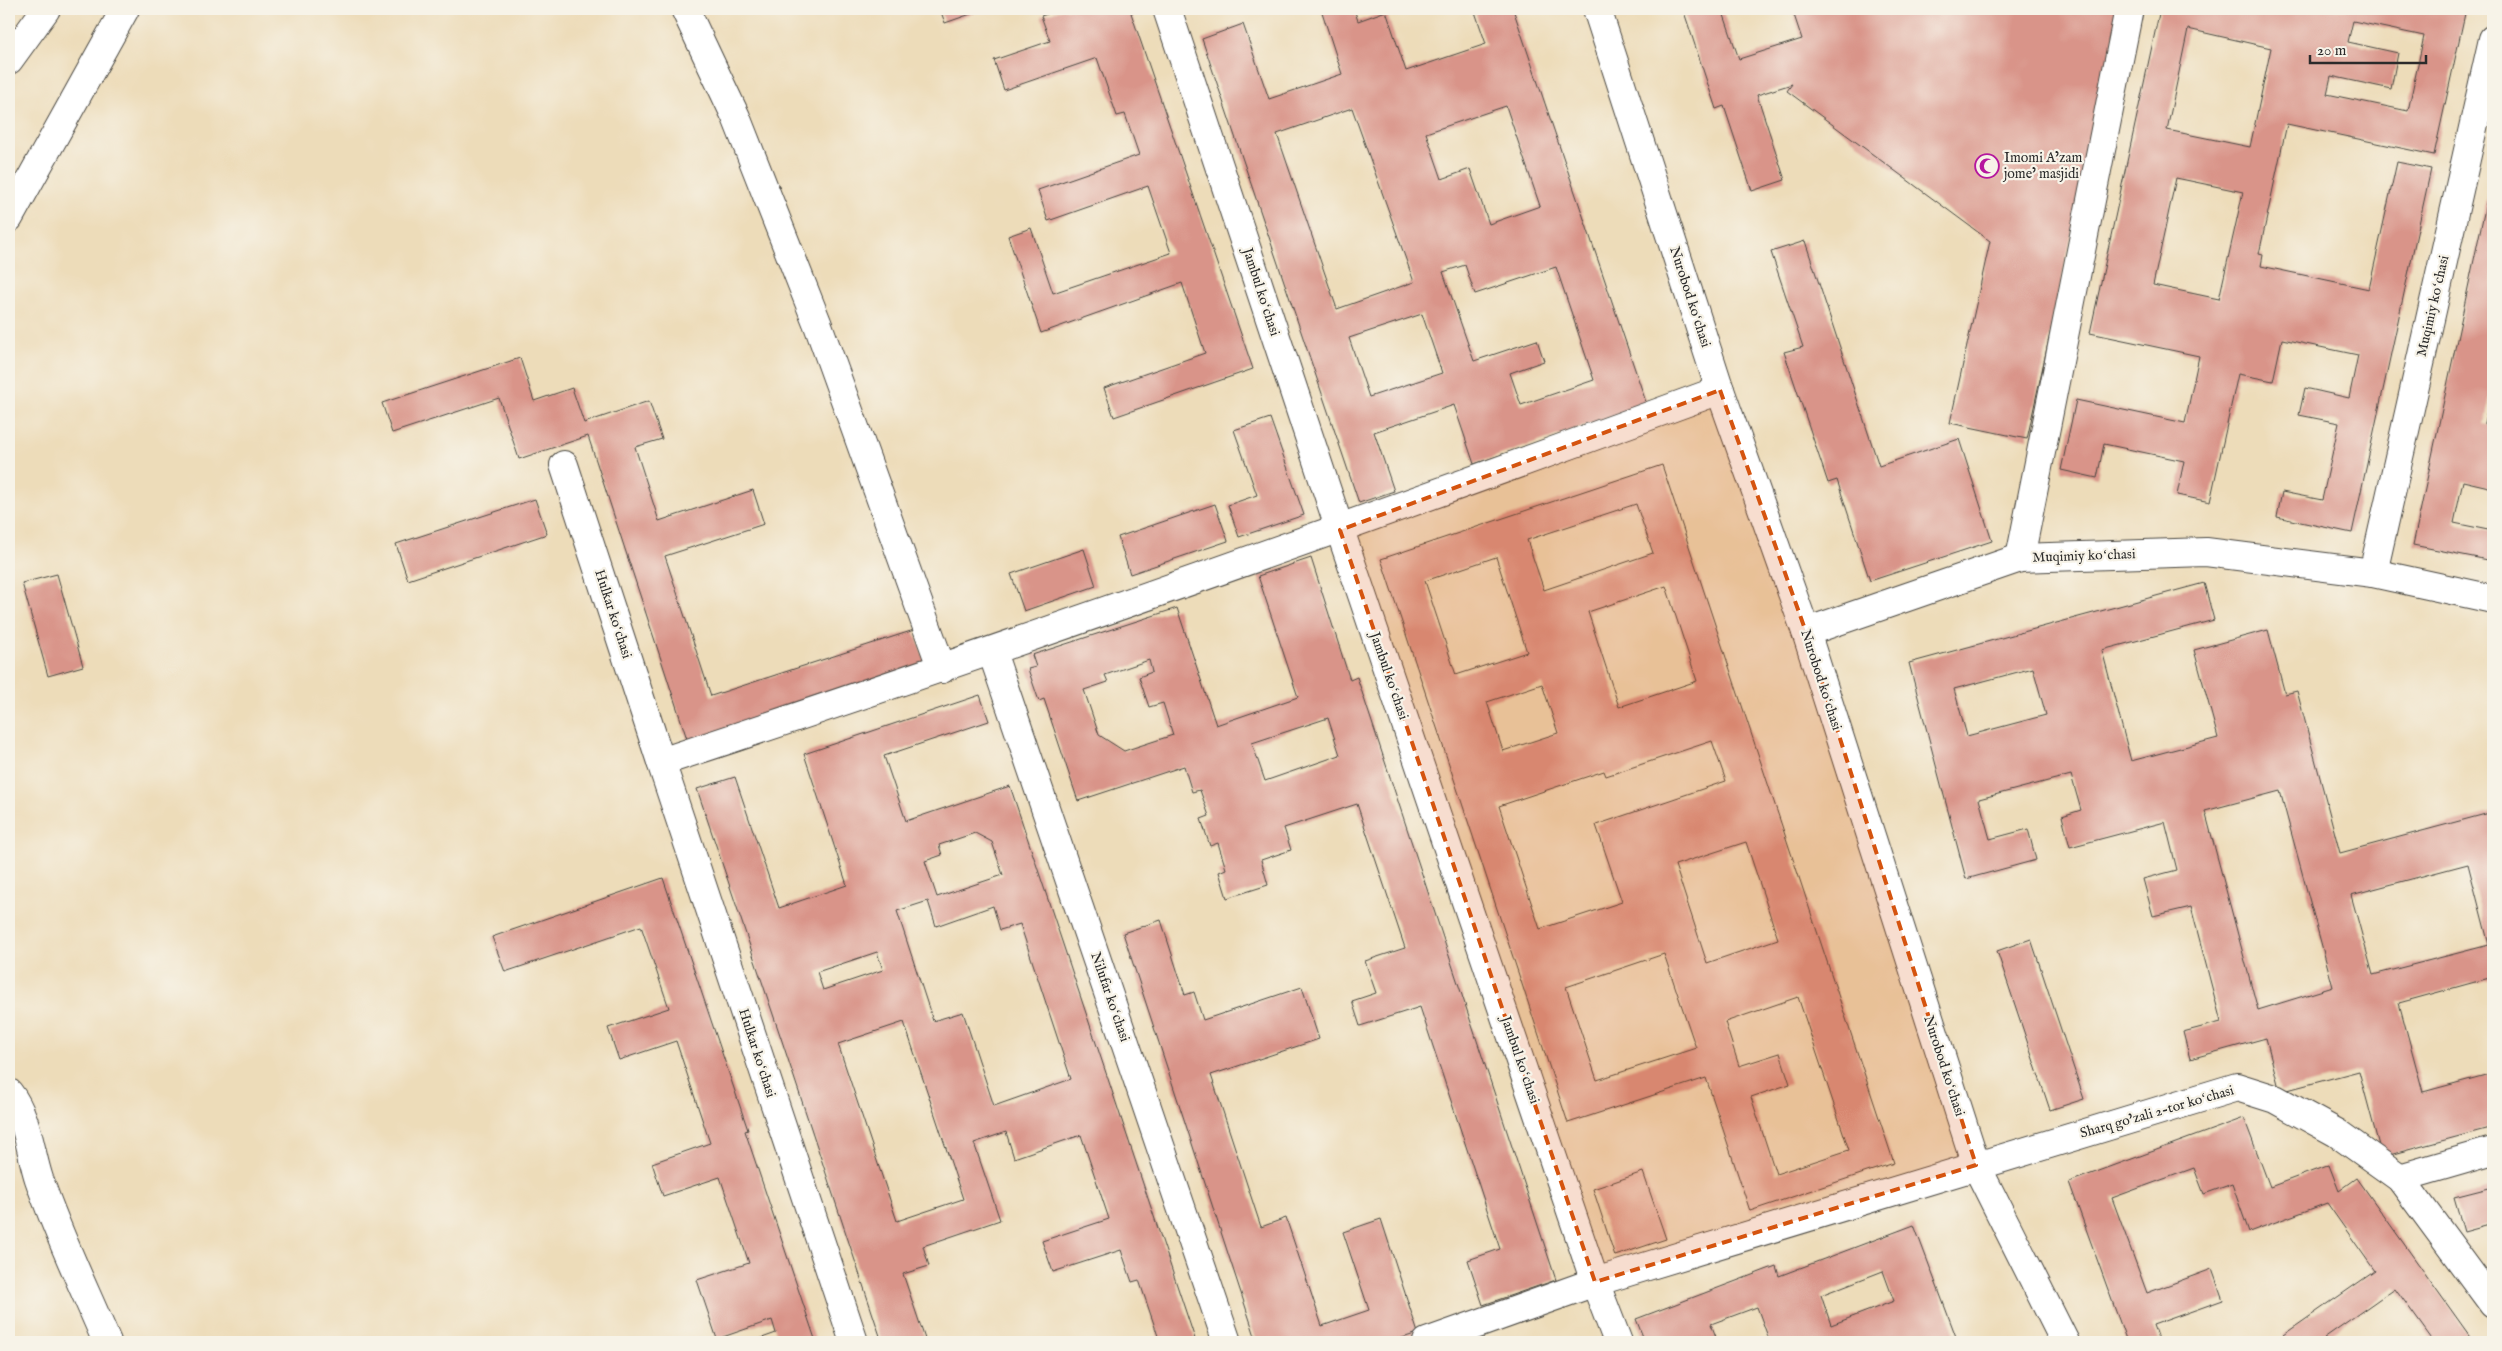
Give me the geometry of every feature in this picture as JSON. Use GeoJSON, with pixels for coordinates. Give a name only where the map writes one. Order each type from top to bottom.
{"type":"FeatureCollection","features":[{"type":"Feature","properties":{"kind":"street"},"geometry":{"type":"LineString","coordinates":[[9,60],[46,9]]}},
{"type":"Feature","properties":{"kind":"street"},"geometry":{"type":"LineString","coordinates":[[9,218],[125,9]]}},
{"type":"Feature","properties":{"kind":"street"},"geometry":{"type":"LineString","coordinates":[[685,9],[736,117],[818,325],[942,669]]}},
{"type":"Feature","properties":{"kind":"street","name":"Jambul koʻchasi"},"geometry":{"type":"LineString","coordinates":[[1167,9],[1340,530],[1595,1282],[1618,1342]]}},
{"type":"Feature","properties":{"kind":"street","name":"Nurobod koʻchasi"},"geometry":{"type":"LineString","coordinates":[[1597,9],[1720,390],[1806,632],[1976,1165],[2065,1342]]}},
{"type":"Feature","properties":{"kind":"street"},"geometry":{"type":"LineString","coordinates":[[2020,558],[2129,9]]}},
{"type":"Feature","properties":{"kind":"street","name":"Muqimiy koʻchasi"},"geometry":{"type":"LineString","coordinates":[[2373,573],[2493,40]]}},
{"type":"Feature","properties":{"kind":"street"},"geometry":{"type":"LineString","coordinates":[[661,762],[992,652],[1340,530],[1720,390]]}},
{"type":"Feature","properties":{"kind":"street","name":"Hulkar koʻchasi"},"geometry":{"type":"LineString","coordinates":[[564,465],[854,1342]]}},
{"type":"Feature","properties":{"kind":"street","name":"Muqimiy koʻchasi"},"geometry":{"type":"LineString","coordinates":[[1806,632],[2020,558],[2206,552],[2373,573],[2493,599]]}},
{"type":"Feature","properties":{"kind":"street","name":"Nilufar koʻchasi"},"geometry":{"type":"LineString","coordinates":[[992,652],[1227,1342]]}},
{"type":"Feature","properties":{"kind":"street","name":"Sharq go'zali 2-tor koʻchasi"},"geometry":{"type":"LineString","coordinates":[[1427,1342],[1595,1282],[2236,1087],[2275,1099],[2329,1128],[2400,1178],[2493,1304]]}},
{"type":"Feature","properties":{"kind":"street"},"geometry":{"type":"LineString","coordinates":[[9,1093],[14,1099],[26,1131],[39,1179],[107,1342]]}},
{"type":"Feature","properties":{"kind":"street"},"geometry":{"type":"LineString","coordinates":[[2400,1178],[2493,1151]]}},
{"type":"Feature","properties":{"kind":"highlighted area"},"geometry":{"type":"Polygon","coordinates":[[[1720,390],[1806,632],[1976,1165],[1595,1282],[1340,530],[1720,390]]]}},
{"type":"Feature","properties":{"kind":"building"},"geometry":{"type":"Polygon","coordinates":[[[940,9],[985,9],[945,23],[940,9]]]}},
{"type":"Feature","properties":{"kind":"building"},"geometry":{"type":"Polygon","coordinates":[[[1062,9],[1142,9],[1131,13],[1253,369],[1114,417],[1104,388],[1205,353],[1182,283],[1041,333],[1008,236],[1031,228],[1053,293],[1171,253],[1148,186],[1048,221],[1038,190],[1139,155],[1125,114],[1117,116],[1097,58],[1004,90],[994,60],[1050,41],[1041,16],[1062,9]]]}},
{"type":"Feature","properties":{"kind":"building"},"geometry":{"type":"Polygon","coordinates":[[[1321,9],[1354,9],[1358,21],[1386,11],[1406,71],[1486,44],[1474,9],[1513,9],[1647,405],[1474,464],[1454,405],[1374,432],[1394,491],[1359,503],[1202,39],[1243,24],[1269,99],[1342,74],[1321,9]],[[1506,106],[1426,133],[1442,179],[1470,169],[1489,224],[1540,206],[1506,106]],[[1352,108],[1277,134],[1337,309],[1414,282],[1352,108]],[[1465,265],[1443,272],[1474,361],[1537,340],[1544,361],[1510,373],[1521,405],[1594,380],[1556,267],[1475,294],[1465,265]],[[1422,314],[1349,338],[1369,397],[1442,373],[1422,314]]]}},
{"type":"Feature","properties":{"kind":"building","name":"Imomi A’zam jome’ masjidi"},"geometry":{"type":"Polygon","coordinates":[[[1683,9],[1722,9],[1739,59],[1802,39],[1792,9],[2121,9],[2027,439],[1950,423],[1990,241],[1787,91],[1792,84],[1757,95],[1785,180],[1752,191],[1724,106],[1716,109],[1683,9]]]}},
{"type":"Feature","properties":{"kind":"building"},"geometry":{"type":"Polygon","coordinates":[[[2160,9],[2466,9],[2434,155],[2287,124],[2259,254],[2263,255],[2261,266],[2369,289],[2397,162],[2431,169],[2352,533],[2277,517],[2282,492],[2322,500],[2339,423],[2299,415],[2305,388],[2349,398],[2358,355],[2282,339],[2273,381],[2238,374],[2210,502],[2177,495],[2184,461],[2104,444],[2097,478],[2061,470],[2076,400],[2185,423],[2199,356],[2090,333],[2160,9]],[[2353,21],[2348,42],[2398,53],[2391,89],[2331,76],[2327,94],[2408,111],[2424,36],[2353,21]],[[2188,29],[2167,130],[2250,147],[2271,48],[2188,29]],[[2176,178],[2153,285],[2219,299],[2243,192],[2176,178]]]}},
{"type":"Feature","properties":{"kind":"building"},"geometry":{"type":"Polygon","coordinates":[[[2493,171],[2493,385],[2484,424],[2493,426],[2493,488],[2463,481],[2454,523],[2493,531],[2493,561],[2413,545],[2493,171]]]}},
{"type":"Feature","properties":{"kind":"building"},"geometry":{"type":"Polygon","coordinates":[[[1805,241],[1879,466],[1959,439],[1992,541],[1870,581],[1837,480],[1828,483],[1784,352],[1803,347],[1771,252],[1805,241]]]}},
{"type":"Feature","properties":{"kind":"building"},"geometry":{"type":"Polygon","coordinates":[[[520,358],[534,401],[572,388],[584,423],[649,401],[662,439],[635,447],[659,521],[753,490],[764,524],[665,556],[711,696],[914,630],[926,664],[688,742],[588,436],[519,459],[499,398],[392,433],[382,403],[520,358]]]}},
{"type":"Feature","properties":{"kind":"building"},"geometry":{"type":"Polygon","coordinates":[[[1270,418],[1304,515],[1239,537],[1228,505],[1257,495],[1234,430],[1270,418]]]}},
{"type":"Feature","properties":{"kind":"building"},"geometry":{"type":"Polygon","coordinates":[[[1662,465],[1894,1163],[1750,1211],[1706,1078],[1568,1123],[1381,559],[1662,465]],[[1636,504],[1527,540],[1544,590],[1653,553],[1636,504]],[[1496,557],[1425,581],[1456,675],[1527,652],[1496,557]],[[1666,586],[1588,612],[1619,707],[1697,681],[1666,586]],[[1542,684],[1487,702],[1503,751],[1558,733],[1542,684]],[[1712,741],[1606,776],[1604,771],[1499,806],[1540,929],[1622,902],[1596,825],[1726,781],[1712,741]],[[1746,842],[1675,865],[1707,963],[1778,939],[1746,842]],[[1664,954],[1566,987],[1597,1080],[1696,1048],[1664,954]],[[1798,997],[1725,1022],[1739,1066],[1780,1053],[1790,1084],[1751,1097],[1776,1174],[1849,1150],[1798,997]]]}},
{"type":"Feature","properties":{"kind":"building"},"geometry":{"type":"Polygon","coordinates":[[[535,499],[547,534],[408,580],[396,544],[535,499]]]}},
{"type":"Feature","properties":{"kind":"building"},"geometry":{"type":"Polygon","coordinates":[[[1215,504],[1228,541],[1130,574],[1118,537],[1215,504]]]}},
{"type":"Feature","properties":{"kind":"building"},"geometry":{"type":"Polygon","coordinates":[[[1084,549],[1096,586],[1024,611],[1011,574],[1084,549]]]}},
{"type":"Feature","properties":{"kind":"building"},"geometry":{"type":"Polygon","coordinates":[[[1311,558],[1350,680],[1357,677],[1556,1280],[1483,1305],[1468,1260],[1500,1249],[1420,1007],[1360,1026],[1352,1001],[1376,993],[1365,961],[1405,948],[1357,804],[1284,828],[1291,850],[1261,860],[1268,885],[1227,898],[1219,872],[1226,869],[1218,843],[1210,846],[1201,819],[1209,816],[1200,790],[1192,792],[1184,766],[1078,801],[1044,699],[1039,701],[1028,669],[1036,667],[1032,655],[1177,608],[1216,725],[1298,697],[1258,576],[1311,558]],[[1149,660],[1105,675],[1108,682],[1084,690],[1099,735],[1124,751],[1173,735],[1163,703],[1149,707],[1139,677],[1152,672],[1149,660]],[[1328,718],[1252,743],[1265,781],[1340,755],[1328,718]]]}},
{"type":"Feature","properties":{"kind":"building"},"geometry":{"type":"Polygon","coordinates":[[[57,574],[83,666],[48,676],[22,583],[57,574]]]}},
{"type":"Feature","properties":{"kind":"building"},"geometry":{"type":"Polygon","coordinates":[[[2204,583],[2214,620],[2102,650],[2131,761],[2218,738],[2194,650],[2268,630],[2285,694],[2297,691],[2340,853],[2493,812],[2493,977],[2399,1003],[2423,1092],[2493,1073],[2493,1127],[2382,1157],[2359,1071],[2280,1092],[2266,1038],[2190,1059],[2183,1032],[2221,1022],[2191,907],[2153,916],[2143,879],[2177,870],[2165,822],[2070,847],[2062,816],[2081,810],[2071,775],[1979,799],[1990,839],[2028,829],[2036,860],[1966,879],[1909,663],[2204,583]],[[2033,668],[1954,689],[1967,736],[2046,715],[2033,668]],[[2280,791],[2205,811],[2258,1010],[2333,987],[2280,791]],[[2468,864],[2351,895],[2373,975],[2489,945],[2468,864]]]}},
{"type":"Feature","properties":{"kind":"building"},"geometry":{"type":"Polygon","coordinates":[[[980,695],[989,721],[884,756],[906,821],[1010,786],[1196,1342],[1160,1342],[1139,1280],[1132,1282],[1121,1250],[1053,1272],[1042,1241],[1109,1219],[1081,1135],[1014,1158],[1006,1132],[974,1143],[1000,1220],[923,1246],[929,1266],[903,1274],[926,1342],[882,1342],[697,789],[735,777],[779,908],[847,885],[804,754],[980,695]],[[975,833],[939,845],[942,855],[925,861],[937,897],[1003,875],[992,842],[975,833]],[[928,901],[897,911],[933,1021],[963,1012],[994,1106],[1071,1079],[1020,924],[1000,930],[993,906],[936,926],[928,901]],[[877,952],[817,972],[823,990],[883,970],[877,952]],[[904,1022],[838,1044],[897,1221],[963,1199],[904,1022]]]}},
{"type":"Feature","properties":{"kind":"building"},"geometry":{"type":"Polygon","coordinates":[[[663,878],[748,1130],[745,1131],[816,1342],[751,1342],[776,1333],[772,1320],[717,1339],[697,1280],[749,1263],[720,1177],[663,1196],[652,1163],[710,1143],[676,1041],[619,1060],[608,1028],[669,1008],[641,926],[505,972],[492,937],[663,878]]]}},
{"type":"Feature","properties":{"kind":"building"},"geometry":{"type":"Polygon","coordinates":[[[1161,920],[1185,995],[1194,992],[1203,1020],[1302,987],[1319,1039],[1211,1075],[1261,1227],[1286,1218],[1322,1326],[1369,1310],[1343,1232],[1381,1219],[1418,1333],[1390,1342],[1257,1342],[1123,933],[1161,920]]]}},
{"type":"Feature","properties":{"kind":"building"},"geometry":{"type":"Polygon","coordinates":[[[2031,939],[2084,1099],[2050,1110],[1997,951],[2031,939]]]}},
{"type":"Feature","properties":{"kind":"building"},"geometry":{"type":"Polygon","coordinates":[[[2244,1118],[2270,1187],[2329,1165],[2339,1191],[2357,1178],[2474,1342],[2434,1342],[2395,1288],[2324,1338],[2327,1342],[2288,1342],[2283,1335],[2375,1271],[2327,1203],[2249,1232],[2232,1184],[2204,1194],[2194,1168],[2112,1198],[2147,1293],[2212,1269],[2223,1300],[2153,1325],[2159,1342],[2127,1342],[2069,1182],[2244,1118]]]}},
{"type":"Feature","properties":{"kind":"building"},"geometry":{"type":"Polygon","coordinates":[[[1643,1172],[1666,1239],[1615,1256],[1593,1189],[1643,1172]]]}},
{"type":"Feature","properties":{"kind":"building"},"geometry":{"type":"Polygon","coordinates":[[[2493,1187],[2493,1224],[2464,1232],[2454,1197],[2493,1187]]]}},
{"type":"Feature","properties":{"kind":"building"},"geometry":{"type":"Polygon","coordinates":[[[1914,1225],[1958,1342],[1770,1342],[1757,1307],[1711,1324],[1718,1342],[1645,1342],[1636,1319],[1776,1266],[1779,1276],[1914,1225]],[[1883,1271],[1821,1295],[1831,1325],[1894,1301],[1883,1271]]]}},
{"type":"Feature","properties":{"kind":"place","name":"Imomi A’zam jome’ masjidi"},"geometry":{"type":"Point","coordinates":[1987,166]}}]}
